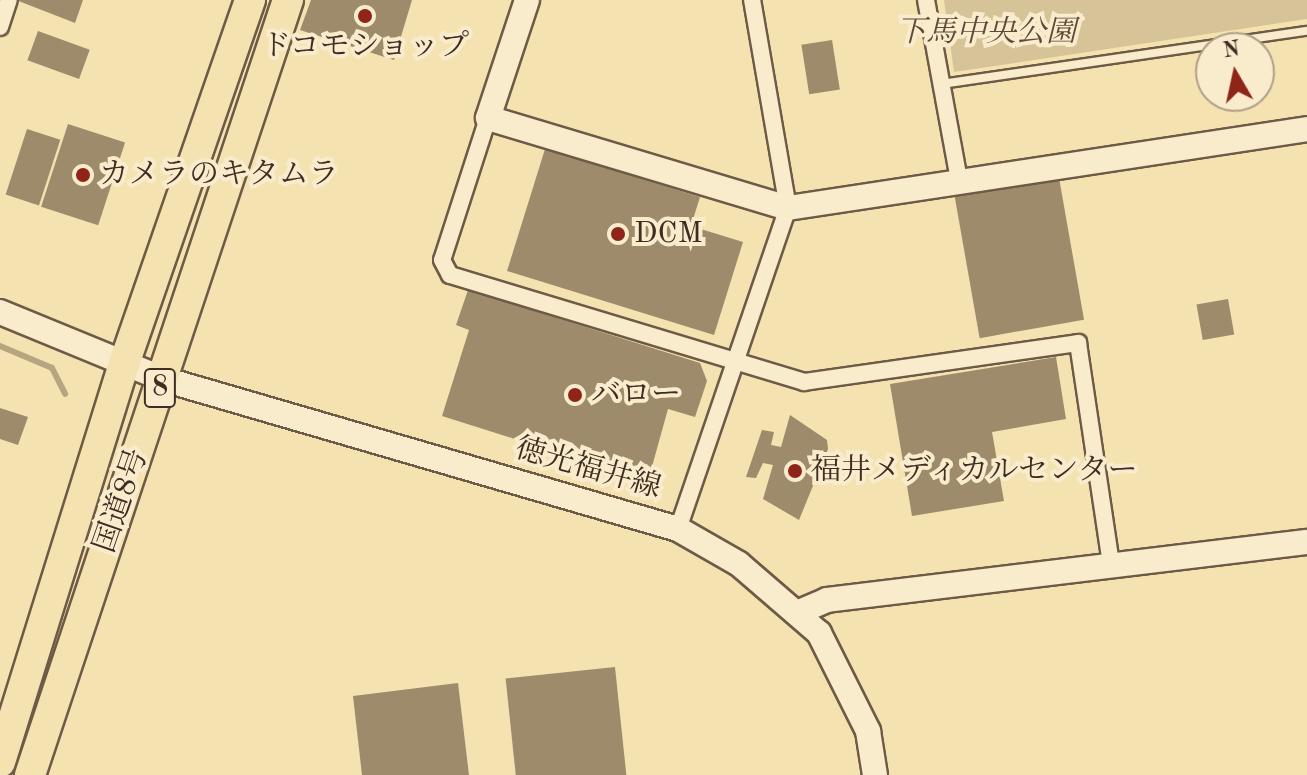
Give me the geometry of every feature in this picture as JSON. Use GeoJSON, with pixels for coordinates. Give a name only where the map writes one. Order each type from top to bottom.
{"type":"FeatureCollection","features":[{"type":"Feature","properties":{"kind":"highway","name":"国道8号"},"geometry":{"type":"LineString","coordinates":[[0,762],[124,364],[250,0]]}},
{"type":"Feature","properties":{"kind":"highway","name":"国道8号"},"geometry":{"type":"LineString","coordinates":[[30,775],[288,0]]}},
{"type":"Feature","properties":{"kind":"street"},"geometry":{"type":"LineString","coordinates":[[0,27],[9,0]]}},
{"type":"Feature","properties":{"kind":"street"},"geometry":{"type":"LineString","coordinates":[[527,0],[442,260],[450,275],[804,382],[1078,343],[1111,565]]}},
{"type":"Feature","properties":{"kind":"street"},"geometry":{"type":"LineString","coordinates":[[678,529],[788,208],[752,0]]}},
{"type":"Feature","properties":{"kind":"street"},"geometry":{"type":"LineString","coordinates":[[926,0],[959,179]]}},
{"type":"Feature","properties":{"kind":"street"},"geometry":{"type":"LineString","coordinates":[[488,118],[788,208],[959,179],[1307,129]]}},
{"type":"Feature","properties":{"kind":"street","name":"徳光福井線"},"geometry":{"type":"LineString","coordinates":[[0,312],[163,379],[678,529],[799,612],[852,692],[875,775]]}},
{"type":"Feature","properties":{"kind":"street"},"geometry":{"type":"LineString","coordinates":[[799,612],[827,600],[1307,542]]}},
{"type":"Feature","properties":{"kind":"lane"},"geometry":{"type":"LineString","coordinates":[[941,84],[1307,31]]}},
{"type":"Feature","properties":{"kind":"green space","name":"下馬中央公園"},"geometry":{"type":"Polygon","coordinates":[[[944,0],[1307,0],[1307,19],[1220,32],[1195,32],[1195,36],[954,72],[944,0]]]}},
{"type":"Feature","properties":{"kind":"building"},"geometry":{"type":"Polygon","coordinates":[[[16,0],[83,0],[75,23],[16,0]]]}},
{"type":"Feature","properties":{"kind":"building"},"geometry":{"type":"Polygon","coordinates":[[[311,0],[412,0],[394,60],[300,30],[311,0]]]}},
{"type":"Feature","properties":{"kind":"building"},"geometry":{"type":"Polygon","coordinates":[[[38,31],[90,50],[79,79],[27,60],[38,31]]]}},
{"type":"Feature","properties":{"kind":"building"},"geometry":{"type":"Polygon","coordinates":[[[832,40],[840,89],[809,94],[801,45],[832,40]]]}},
{"type":"Feature","properties":{"kind":"building","name":"カメラのキタムラ"},"geometry":{"type":"Polygon","coordinates":[[[68,124],[125,143],[98,225],[41,207],[68,124]]]}},
{"type":"Feature","properties":{"kind":"building"},"geometry":{"type":"Polygon","coordinates":[[[27,129],[60,140],[39,205],[6,195],[27,129]]]}},
{"type":"Feature","properties":{"kind":"building","name":"DCM"},"geometry":{"type":"Polygon","coordinates":[[[545,149],[700,197],[691,226],[743,242],[714,335],[507,271],[545,149]]]}},
{"type":"Feature","properties":{"kind":"building"},"geometry":{"type":"Polygon","coordinates":[[[1058,172],[1084,320],[980,338],[954,190],[1058,172]]]}},
{"type":"Feature","properties":{"kind":"building","name":"バロー"},"geometry":{"type":"Polygon","coordinates":[[[468,290],[700,363],[707,381],[695,417],[668,409],[648,481],[442,416],[469,330],[456,325],[468,290]]]}},
{"type":"Feature","properties":{"kind":"building"},"geometry":{"type":"Polygon","coordinates":[[[1228,299],[1234,334],[1203,340],[1196,305],[1228,299]]]}},
{"type":"Feature","properties":{"kind":"building"},"geometry":{"type":"Polygon","coordinates":[[[1056,357],[1066,419],[992,432],[1004,501],[912,516],[890,384],[1056,357]]]}},
{"type":"Feature","properties":{"kind":"building"},"geometry":{"type":"Polygon","coordinates":[[[0,408],[28,417],[18,445],[0,439],[0,408]]]}},
{"type":"Feature","properties":{"kind":"building","name":"福井メディカルセンター"},"geometry":{"type":"Polygon","coordinates":[[[790,415],[827,440],[828,449],[799,520],[763,499],[773,465],[763,463],[756,478],[746,477],[762,430],[774,432],[771,445],[781,447],[790,415]]]}},
{"type":"Feature","properties":{"kind":"building"},"geometry":{"type":"Polygon","coordinates":[[[615,667],[626,775],[516,775],[506,678],[615,667]]]}},
{"type":"Feature","properties":{"kind":"building"},"geometry":{"type":"Polygon","coordinates":[[[458,683],[469,775],[362,775],[353,696],[458,683]]]}},
{"type":"Feature","properties":{"kind":"waterway"},"geometry":{"type":"LineString","coordinates":[[0,346],[52,368],[65,394]]}},
{"type":"Feature","properties":{"kind":"place","name":"ドコモショップ"},"geometry":{"type":"Point","coordinates":[365,16]}},
{"type":"Feature","properties":{"kind":"place","name":"カメラのキタムラ"},"geometry":{"type":"Point","coordinates":[83,175]}},
{"type":"Feature","properties":{"kind":"place","name":"DCM"},"geometry":{"type":"Point","coordinates":[618,234]}},
{"type":"Feature","properties":{"kind":"place","name":"バロー"},"geometry":{"type":"Point","coordinates":[575,395]}},
{"type":"Feature","properties":{"kind":"place","name":"福井メディカルセンター"},"geometry":{"type":"Point","coordinates":[795,471]}}]}
